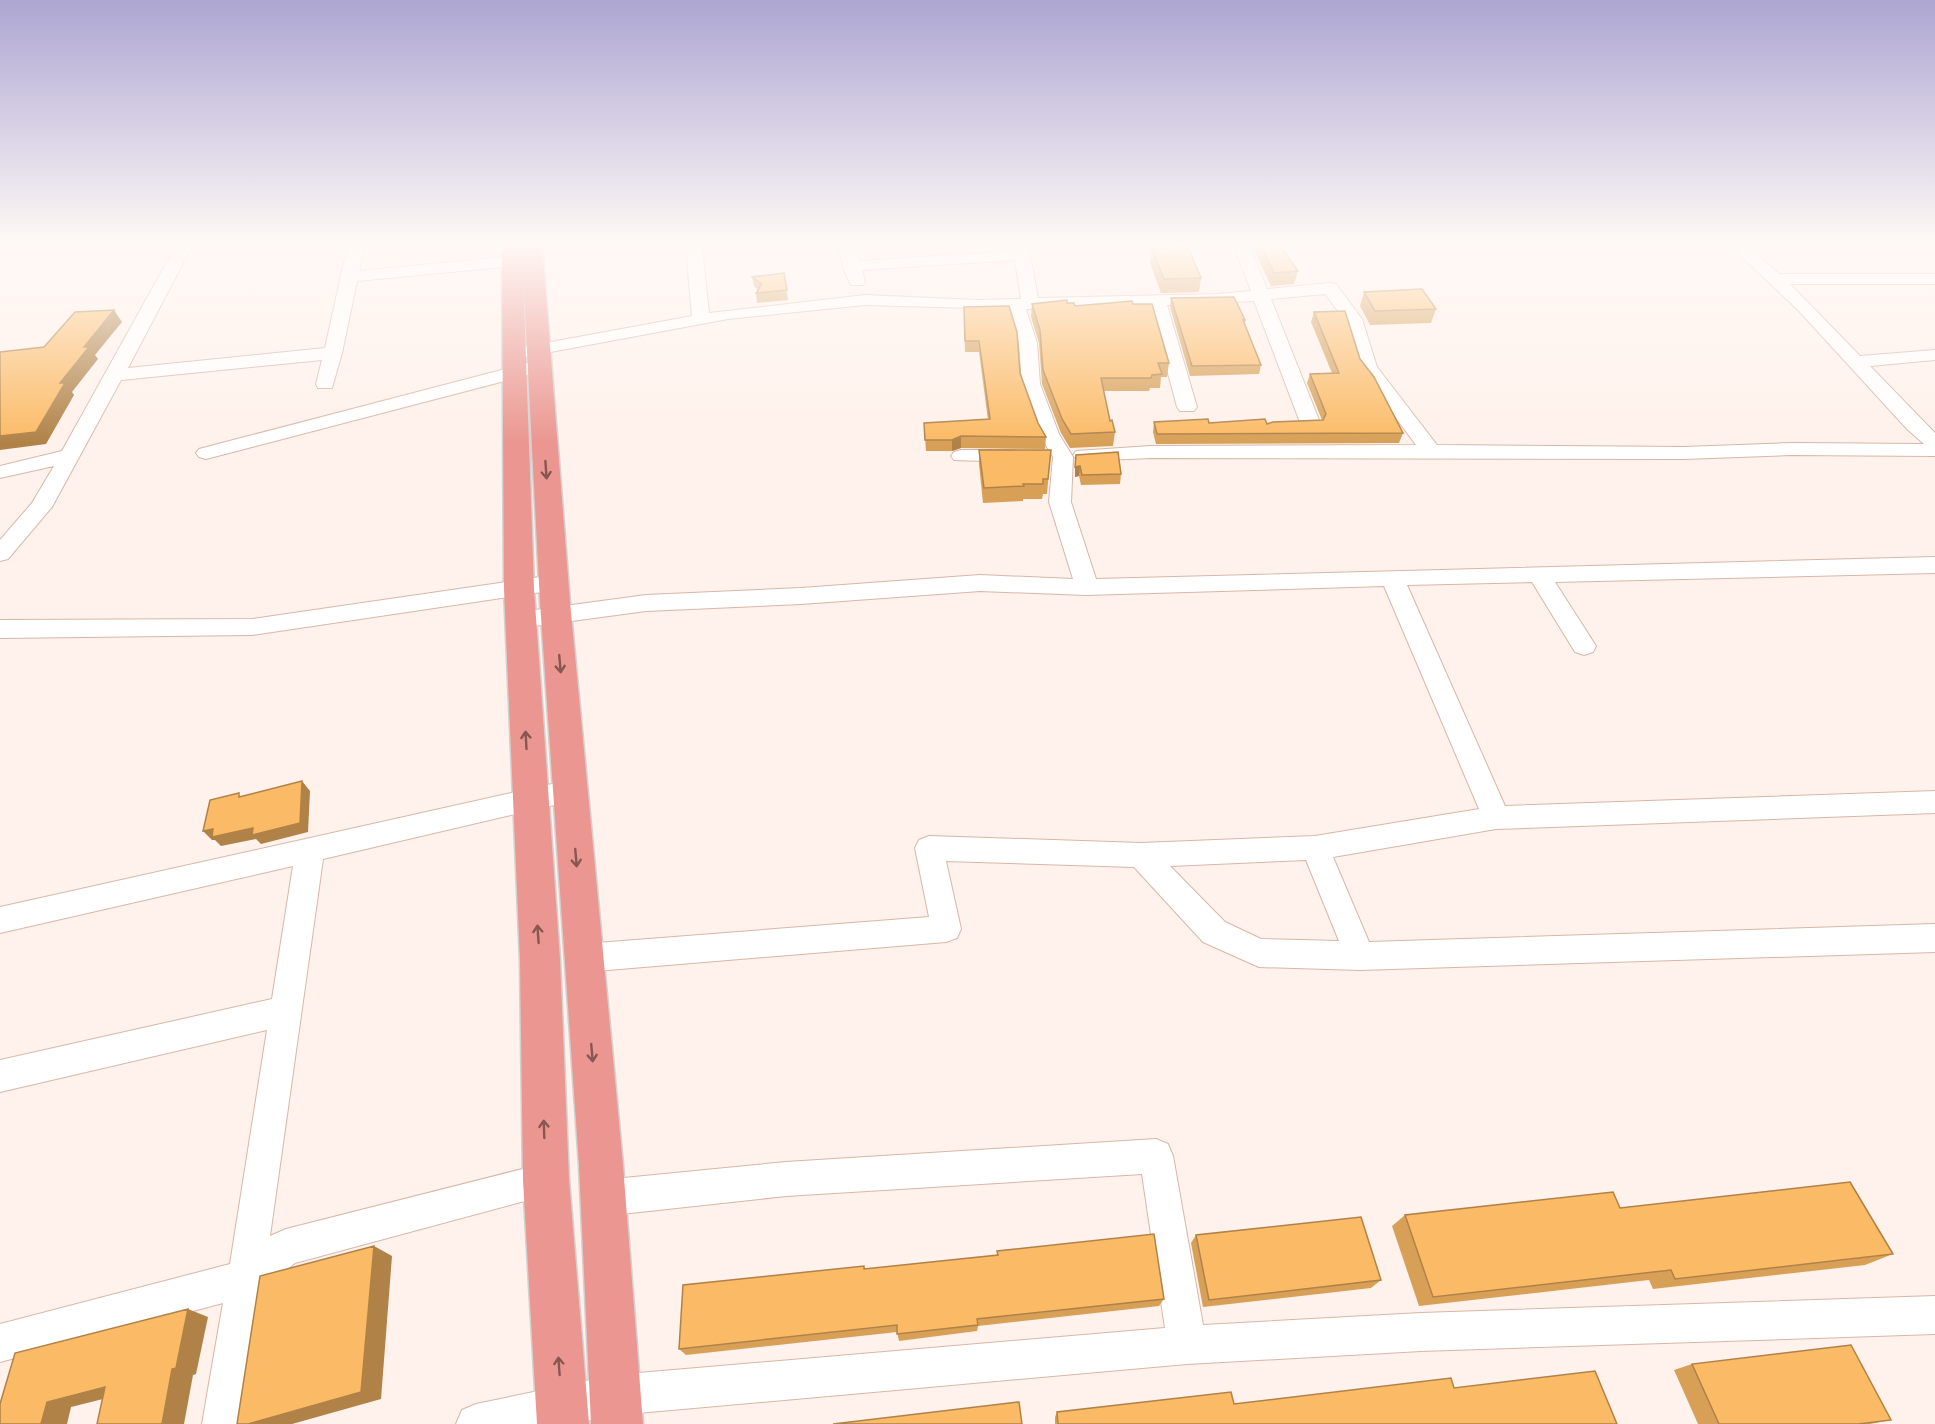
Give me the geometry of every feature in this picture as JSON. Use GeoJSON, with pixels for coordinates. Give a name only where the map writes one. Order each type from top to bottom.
{"type":"FeatureCollection","features":[{"type":"Feature","properties":{"kind":"highway"},"geometry":{"type":"LineString","coordinates":[[523,310],[533,508],[555,599],[603,1198],[616,1410]]}},
{"type":"Feature","properties":{"kind":"highway"},"geometry":{"type":"LineString","coordinates":[[533,508],[519,605],[540,960],[546,1180],[562,1415]]}},
{"type":"Feature","properties":{"kind":"street"},"geometry":{"type":"LineString","coordinates":[[0,554],[41,507],[149,310]]}},
{"type":"Feature","properties":{"kind":"street"},"geometry":{"type":"LineString","coordinates":[[326,384],[343,310]]}},
{"type":"Feature","properties":{"kind":"street"},"geometry":{"type":"LineString","coordinates":[[700,310],[701,319]]}},
{"type":"Feature","properties":{"kind":"street"},"geometry":{"type":"LineString","coordinates":[[206,453],[526,360],[618,336],[728,314],[763,310]]}},
{"type":"Feature","properties":{"kind":"street"},"geometry":{"type":"LineString","coordinates":[[1024,310],[1031,384],[1049,434],[1063,457],[1060,502],[1082,565],[1086,587]]}},
{"type":"Feature","properties":{"kind":"street"},"geometry":{"type":"LineString","coordinates":[[1160,310],[1187,407]]}},
{"type":"Feature","properties":{"kind":"street"},"geometry":{"type":"LineString","coordinates":[[1266,310],[1311,425]]}},
{"type":"Feature","properties":{"kind":"street"},"geometry":{"type":"LineString","coordinates":[[1347,310],[1353,319],[1368,368],[1431,451]]}},
{"type":"Feature","properties":{"kind":"street"},"geometry":{"type":"LineString","coordinates":[[1808,310],[1914,425],[1935,443]]}},
{"type":"Feature","properties":{"kind":"street"},"geometry":{"type":"LineString","coordinates":[[114,375],[333,352]]}},
{"type":"Feature","properties":{"kind":"street"},"geometry":{"type":"LineString","coordinates":[[1856,362],[1935,355]]}},
{"type":"Feature","properties":{"kind":"street"},"geometry":{"type":"LineString","coordinates":[[961,456],[1063,457],[1151,452],[1684,453],[1791,449],[1935,450]]}},
{"type":"Feature","properties":{"kind":"street"},"geometry":{"type":"LineString","coordinates":[[0,472],[69,456]]}},
{"type":"Feature","properties":{"kind":"street"},"geometry":{"type":"LineString","coordinates":[[0,628],[252,627],[519,605],[555,599],[646,603],[801,596],[980,583],[1086,587],[1935,565]]}},
{"type":"Feature","properties":{"kind":"street"},"geometry":{"type":"LineString","coordinates":[[1538,574],[1584,646]]}},
{"type":"Feature","properties":{"kind":"street"},"geometry":{"type":"LineString","coordinates":[[1392,578],[1496,818]]}},
{"type":"Feature","properties":{"kind":"street"},"geometry":{"type":"LineString","coordinates":[[0,920],[570,791]]}},
{"type":"Feature","properties":{"kind":"street"},"geometry":{"type":"LineString","coordinates":[[584,958],[946,929],[929,848],[1141,855],[1315,848],[1496,818],[1935,802]]}},
{"type":"Feature","properties":{"kind":"street"},"geometry":{"type":"LineString","coordinates":[[222,1424],[310,848]]}},
{"type":"Feature","properties":{"kind":"street"},"geometry":{"type":"LineString","coordinates":[[1315,848],[1360,957]]}},
{"type":"Feature","properties":{"kind":"street"},"geometry":{"type":"LineString","coordinates":[[1141,855],[1214,932],[1259,953],[1360,957],[1935,938]]}},
{"type":"Feature","properties":{"kind":"street"},"geometry":{"type":"LineString","coordinates":[[0,1076],[286,1011]]}},
{"type":"Feature","properties":{"kind":"street"},"geometry":{"type":"LineString","coordinates":[[603,1198],[786,1179],[1156,1156],[1187,1346]]}},
{"type":"Feature","properties":{"kind":"street"},"geometry":{"type":"LineString","coordinates":[[0,1343],[246,1278],[286,1246],[546,1180]]}},
{"type":"Feature","properties":{"kind":"street"},"geometry":{"type":"LineString","coordinates":[[476,1424],[1187,1346],[1421,1332],[1935,1315]]}},
{"type":"Feature","properties":{"kind":"building"},"geometry":{"type":"Polygon","coordinates":[[[114,310],[84,347],[89,347],[60,383],[65,383],[36,432],[0,436],[0,352],[44,347],[75,312],[114,310]]]}},
{"type":"Feature","properties":{"kind":"building"},"geometry":{"type":"Polygon","coordinates":[[[964,310],[1010,310],[1017,332],[1020,373],[1038,423],[1046,437],[961,436],[952,440],[925,440],[924,423],[990,419],[979,341],[965,341],[964,310]]]}},
{"type":"Feature","properties":{"kind":"building"},"geometry":{"type":"Polygon","coordinates":[[[1034,310],[1154,310],[1169,363],[1158,363],[1162,374],[1152,375],[1151,378],[1101,378],[1110,421],[1112,420],[1115,432],[1071,434],[1062,419],[1043,370],[1040,330],[1034,310]]]}},
{"type":"Feature","properties":{"kind":"building"},"geometry":{"type":"Polygon","coordinates":[[[1175,310],[1240,310],[1261,365],[1192,366],[1175,310]]]}},
{"type":"Feature","properties":{"kind":"building"},"geometry":{"type":"Polygon","coordinates":[[[1345,311],[1360,359],[1374,377],[1403,433],[1157,434],[1154,422],[1208,419],[1209,423],[1265,419],[1267,424],[1323,420],[1326,414],[1310,374],[1339,373],[1314,312],[1345,311]]]}},
{"type":"Feature","properties":{"kind":"building"},"geometry":{"type":"Polygon","coordinates":[[[979,450],[1051,450],[1048,479],[1043,479],[1043,484],[984,488],[979,450]]]}},
{"type":"Feature","properties":{"kind":"building"},"geometry":{"type":"Polygon","coordinates":[[[1118,452],[1121,474],[1082,475],[1080,466],[1075,467],[1076,455],[1118,452]]]}},
{"type":"Feature","properties":{"kind":"building"},"geometry":{"type":"Polygon","coordinates":[[[302,781],[300,823],[252,835],[253,828],[212,837],[213,829],[203,831],[210,800],[239,793],[239,797],[302,781]]]}},
{"type":"Feature","properties":{"kind":"building"},"geometry":{"type":"Polygon","coordinates":[[[1850,1182],[1893,1254],[1675,1279],[1671,1270],[1433,1297],[1405,1215],[1613,1192],[1620,1208],[1850,1182]]]}},
{"type":"Feature","properties":{"kind":"building"},"geometry":{"type":"Polygon","coordinates":[[[1361,1217],[1381,1280],[1209,1300],[1196,1235],[1361,1217]]]}},
{"type":"Feature","properties":{"kind":"building"},"geometry":{"type":"Polygon","coordinates":[[[1154,1234],[1164,1299],[977,1319],[978,1325],[897,1334],[897,1325],[679,1349],[683,1285],[998,1255],[997,1251],[1154,1234]]]}},
{"type":"Feature","properties":{"kind":"building"},"geometry":{"type":"Polygon","coordinates":[[[374,1246],[361,1392],[248,1424],[237,1424],[260,1276],[374,1246]]]}},
{"type":"Feature","properties":{"kind":"building"},"geometry":{"type":"Polygon","coordinates":[[[188,1309],[176,1368],[172,1369],[162,1424],[97,1424],[105,1387],[47,1402],[41,1424],[0,1424],[0,1404],[15,1353],[188,1309]]]}},
{"type":"Feature","properties":{"kind":"building"},"geometry":{"type":"Polygon","coordinates":[[[1851,1345],[1891,1420],[1858,1424],[1719,1424],[1692,1364],[1851,1345]]]}},
{"type":"Feature","properties":{"kind":"building"},"geometry":{"type":"Polygon","coordinates":[[[1595,1371],[1617,1424],[1058,1424],[1057,1412],[1231,1392],[1234,1404],[1451,1378],[1454,1388],[1595,1371]]]}},
{"type":"Feature","properties":{"kind":"building"},"geometry":{"type":"Polygon","coordinates":[[[1019,1402],[1022,1424],[833,1424],[1019,1402]]]}}]}
